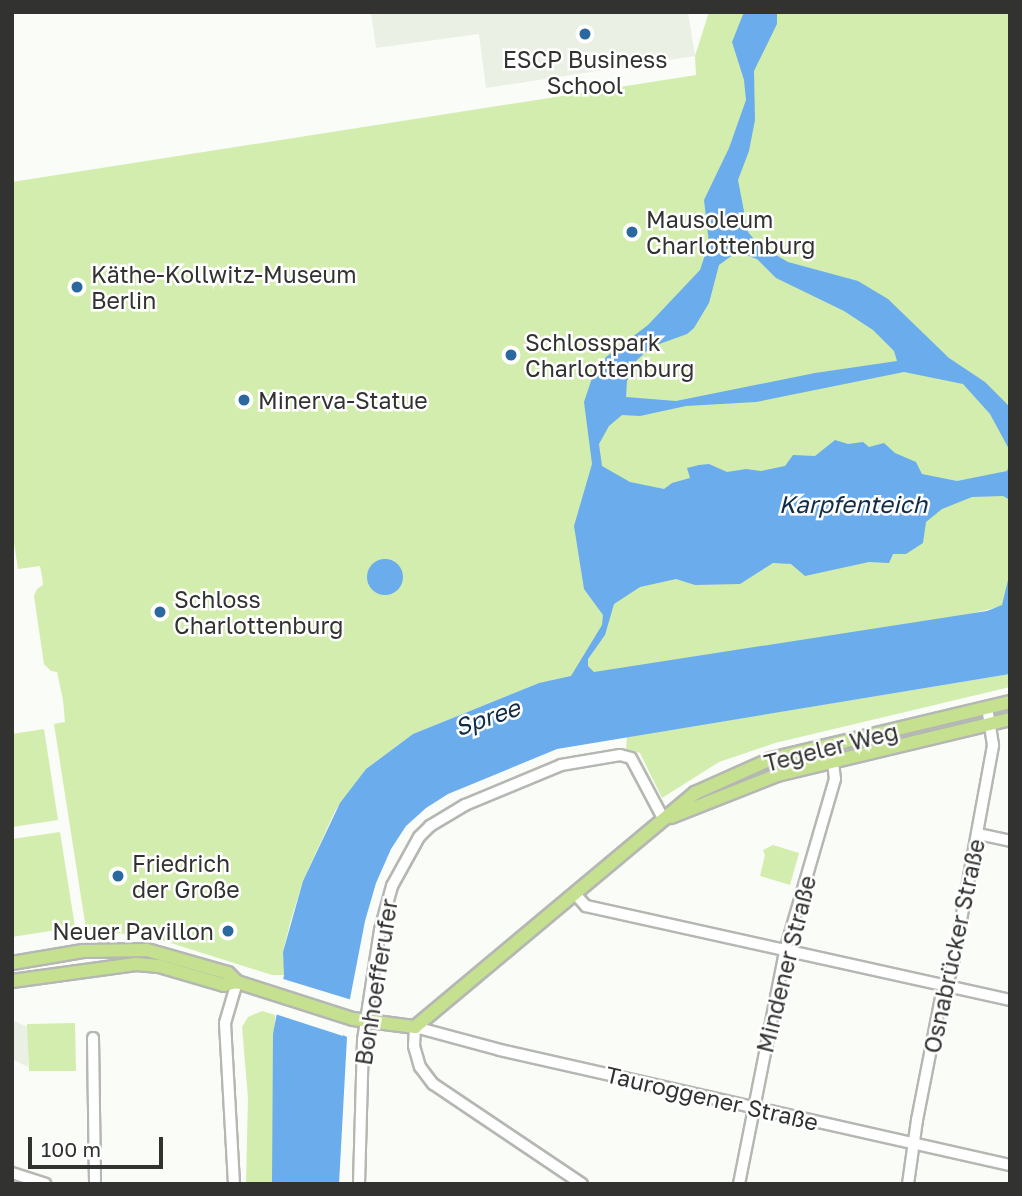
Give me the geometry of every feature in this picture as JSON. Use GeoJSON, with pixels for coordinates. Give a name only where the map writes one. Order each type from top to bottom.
{"type":"FeatureCollection","features":[{"type":"Feature","properties":{"kind":"main road","name":"Tegeler Weg"},"geometry":{"type":"LineString","coordinates":[[415,1027],[695,793],[771,759],[1010,702]]}},
{"type":"Feature","properties":{"kind":"main road","name":"Tegeler Weg"},"geometry":{"type":"LineString","coordinates":[[664,820],[777,775],[1010,719]]}},
{"type":"Feature","properties":{"kind":"main road"},"geometry":{"type":"LineString","coordinates":[[12,963],[83,951],[135,949],[158,952],[228,973],[237,982],[269,993],[365,1022],[415,1027]]}},
{"type":"Feature","properties":{"kind":"main road"},"geometry":{"type":"LineString","coordinates":[[12,981],[136,964],[159,966],[225,985],[237,982]]}},
{"type":"Feature","properties":{"kind":"street","name":"Osnabrücker Straße"},"geometry":{"type":"LineString","coordinates":[[908,1184],[940,1005],[978,834],[993,745],[987,708]]}},
{"type":"Feature","properties":{"kind":"street","name":"Mindener Straße"},"geometry":{"type":"LineString","coordinates":[[739,1184],[785,951],[835,779],[831,745]]}},
{"type":"Feature","properties":{"kind":"street","name":"Bonhoefferufer"},"geometry":{"type":"LineString","coordinates":[[359,1184],[360,1087],[365,1022],[380,930],[392,886],[419,837],[447,814],[561,765],[620,755],[632,758],[664,820]]}},
{"type":"Feature","properties":{"kind":"street"},"geometry":{"type":"LineString","coordinates":[[978,834],[1010,841]]}},
{"type":"Feature","properties":{"kind":"street"},"geometry":{"type":"LineString","coordinates":[[576,895],[586,906],[1010,1000]]}},
{"type":"Feature","properties":{"kind":"street"},"geometry":{"type":"LineString","coordinates":[[234,1184],[225,1023],[237,982]]}},
{"type":"Feature","properties":{"kind":"street"},"geometry":{"type":"LineString","coordinates":[[415,1027],[414,1045],[420,1067],[433,1084],[582,1184]]}},
{"type":"Feature","properties":{"kind":"street","name":"Tauroggener Straße"},"geometry":{"type":"LineString","coordinates":[[415,1027],[460,1041],[1010,1166]]}},
{"type":"Feature","properties":{"kind":"street"},"geometry":{"type":"LineString","coordinates":[[93,1038],[95,1184]]}},
{"type":"Feature","properties":{"kind":"street"},"geometry":{"type":"LineString","coordinates":[[12,1173],[44,1184]]}},
{"type":"Feature","properties":{"kind":"shaded area","name":"ESCP Business School"},"geometry":{"type":"Polygon","coordinates":[[[371,12],[688,12],[695,56],[486,88],[479,34],[376,48],[371,12]]]}},
{"type":"Feature","properties":{"kind":"shaded area"},"geometry":{"type":"Polygon","coordinates":[[[12,1020],[28,1027],[28,1067],[12,1059],[12,1020]]]}},
{"type":"Feature","properties":{"kind":"green space","name":"Schlosspark Charlottenburg"},"geometry":{"type":"Polygon","coordinates":[[[709,12],[1010,12],[1010,604],[966,615],[539,683],[413,734],[366,769],[335,811],[303,881],[290,923],[283,952],[285,975],[272,975],[155,938],[86,929],[54,724],[65,722],[63,700],[57,672],[51,671],[44,664],[34,596],[37,589],[43,585],[42,576],[40,566],[18,569],[12,529],[12,182],[696,75],[695,56],[709,12]]]}},
{"type":"Feature","properties":{"kind":"green space"},"geometry":{"type":"Polygon","coordinates":[[[1010,674],[1010,687],[775,743],[719,762],[662,798],[640,753],[626,749],[627,737],[1010,674]]]}},
{"type":"Feature","properties":{"kind":"green space"},"geometry":{"type":"Polygon","coordinates":[[[970,717],[971,725],[850,753],[849,745],[970,717]]]}},
{"type":"Feature","properties":{"kind":"green space"},"geometry":{"type":"Polygon","coordinates":[[[44,729],[58,820],[12,827],[12,734],[44,729]]]}},
{"type":"Feature","properties":{"kind":"green space"},"geometry":{"type":"Polygon","coordinates":[[[60,832],[75,927],[12,937],[12,839],[60,832]]]}},
{"type":"Feature","properties":{"kind":"green space"},"geometry":{"type":"Polygon","coordinates":[[[773,845],[799,853],[790,885],[760,876],[765,855],[763,850],[773,845]]]}},
{"type":"Feature","properties":{"kind":"green space"},"geometry":{"type":"Polygon","coordinates":[[[262,1011],[275,1015],[273,1178],[272,1184],[246,1184],[248,1098],[242,1027],[248,1017],[262,1011]]]}},
{"type":"Feature","properties":{"kind":"green space"},"geometry":{"type":"Polygon","coordinates":[[[75,1023],[76,1071],[29,1071],[27,1024],[75,1023]]]}},
{"type":"Feature","properties":{"kind":"water"},"geometry":{"type":"Polygon","coordinates":[[[744,12],[777,12],[777,24],[754,71],[755,120],[749,151],[738,180],[748,232],[759,245],[788,262],[858,281],[888,299],[949,358],[985,382],[1006,403],[1010,408],[1010,451],[990,414],[963,384],[904,372],[756,402],[686,406],[640,416],[622,415],[609,426],[599,444],[602,466],[630,482],[664,489],[672,483],[690,478],[687,468],[699,465],[709,464],[727,472],[746,469],[761,471],[785,466],[793,455],[815,456],[835,440],[848,444],[863,442],[869,447],[884,443],[895,453],[916,462],[922,474],[957,481],[1007,471],[1010,464],[1010,500],[1003,496],[972,497],[942,509],[926,522],[923,543],[906,554],[893,554],[889,563],[869,562],[805,576],[791,564],[773,563],[740,584],[695,585],[676,579],[640,587],[614,604],[605,635],[588,659],[588,666],[594,672],[987,611],[1002,605],[1008,580],[1010,550],[1010,674],[557,749],[448,794],[426,808],[406,826],[391,849],[376,883],[365,921],[343,1035],[347,1037],[339,1184],[272,1184],[273,1034],[284,975],[283,952],[303,881],[340,803],[366,769],[413,734],[539,683],[571,676],[602,625],[603,615],[584,589],[574,526],[592,464],[584,402],[592,378],[606,357],[648,325],[700,270],[709,243],[704,200],[729,148],[746,100],[744,80],[732,42],[744,12]],[[737,252],[719,265],[709,303],[694,328],[687,334],[651,347],[636,361],[627,381],[626,397],[676,401],[815,373],[897,361],[894,351],[873,330],[844,311],[776,278],[757,259],[737,252]]]}},
{"type":"Feature","properties":{"kind":"water"},"geometry":{"type":"Polygon","coordinates":[[[385,559],[398,564],[403,577],[398,590],[385,595],[372,590],[367,577],[372,564],[385,559]]]}},
{"type":"Feature","properties":{"kind":"pier"},"geometry":{"type":"Polygon","coordinates":[[[280,978],[352,1000],[343,1036],[272,1013],[280,978]]]}},
{"type":"Feature","properties":{"kind":"place","name":"ESCP Business School"},"geometry":{"type":"Point","coordinates":[585,34]}},
{"type":"Feature","properties":{"kind":"place","name":"Mausoleum Charlottenburg"},"geometry":{"type":"Point","coordinates":[632,232]}},
{"type":"Feature","properties":{"kind":"place","name":"Käthe-Kollwitz-Museum Berlin"},"geometry":{"type":"Point","coordinates":[77,287]}},
{"type":"Feature","properties":{"kind":"place","name":"Schlosspark Charlottenburg"},"geometry":{"type":"Point","coordinates":[511,355]}},
{"type":"Feature","properties":{"kind":"place","name":"Minerva-Statue"},"geometry":{"type":"Point","coordinates":[244,400]}},
{"type":"Feature","properties":{"kind":"place","name":"Schloss Charlottenburg"},"geometry":{"type":"Point","coordinates":[160,612]}},
{"type":"Feature","properties":{"kind":"place","name":"Friedrich der Große"},"geometry":{"type":"Point","coordinates":[118,876]}},
{"type":"Feature","properties":{"kind":"place","name":"Neuer Pavillon"},"geometry":{"type":"Point","coordinates":[228,931]}},
{"type":"Feature","properties":{"kind":"water label","name":"Karpfenteich"},"geometry":{"type":"Point","coordinates":[853,504]}},
{"type":"Feature","properties":{"kind":"water label","name":"Spree"},"geometry":{"type":"Point","coordinates":[487,717]}}]}
